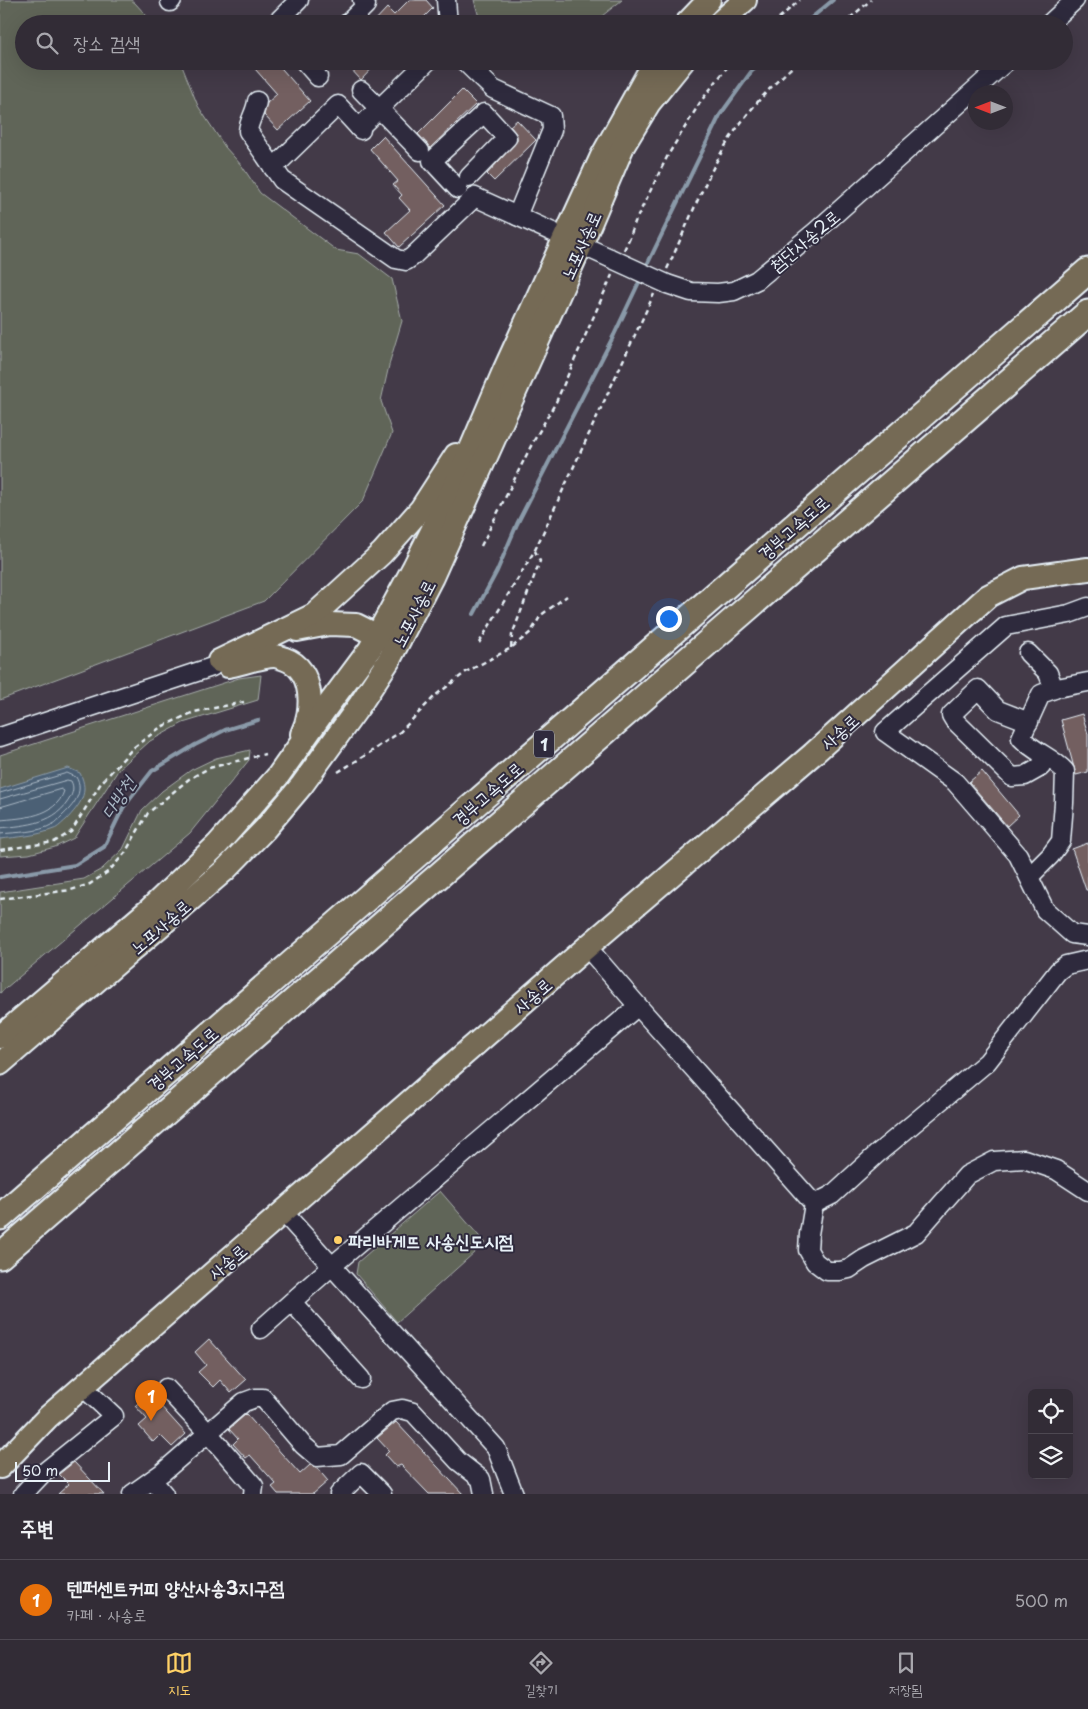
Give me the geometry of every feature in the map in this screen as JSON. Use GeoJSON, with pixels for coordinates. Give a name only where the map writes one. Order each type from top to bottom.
{"type":"FeatureCollection","features":[{"type":"Feature","properties":{"kind":"highway","name":"경부고속도로"},"geometry":{"type":"LineString","coordinates":[[0,1216],[1088,270]]}},
{"type":"Feature","properties":{"kind":"highway","name":"경부고속도로"},"geometry":{"type":"LineString","coordinates":[[0,1256],[1088,313]]}},
{"type":"Feature","properties":{"kind":"main road"},"geometry":{"type":"LineString","coordinates":[[695,15],[709,0]]}},
{"type":"Feature","properties":{"kind":"main road"},"geometry":{"type":"LineString","coordinates":[[728,15],[746,0]]}},
{"type":"Feature","properties":{"kind":"main road","name":"노포사송로"},"geometry":{"type":"LineString","coordinates":[[0,1037],[150,910],[217,844],[278,776],[326,708],[383,648],[432,577],[572,241],[602,156],[650,70]]}},
{"type":"Feature","properties":{"kind":"main road","name":"노포사송로"},"geometry":{"type":"LineString","coordinates":[[0,1064],[225,870],[264,830],[302,785],[359,706],[492,400],[572,241],[623,146],[649,103],[675,70]]}},
{"type":"Feature","properties":{"kind":"main road"},"geometry":{"type":"LineString","coordinates":[[218,665],[314,614],[382,553],[421,509],[492,400]]}},
{"type":"Feature","properties":{"kind":"main road","name":"사송로"},"geometry":{"type":"LineString","coordinates":[[0,1466],[48,1417],[587,947],[813,754],[988,596],[1023,578],[1088,569]]}},
{"type":"Feature","properties":{"kind":"main road"},"geometry":{"type":"LineString","coordinates":[[218,665],[300,628],[330,624],[356,626],[383,648]]}},
{"type":"Feature","properties":{"kind":"main road"},"geometry":{"type":"LineString","coordinates":[[218,665],[274,656],[292,662],[302,671],[307,680],[310,703],[308,722],[285,766]]}},
{"type":"Feature","properties":{"kind":"street"},"geometry":{"type":"LineString","coordinates":[[284,15],[299,0]]}},
{"type":"Feature","properties":{"kind":"street"},"geometry":{"type":"LineString","coordinates":[[356,15],[366,5],[362,0]]}},
{"type":"Feature","properties":{"kind":"street"},"geometry":{"type":"LineString","coordinates":[[446,0],[447,15]]}},
{"type":"Feature","properties":{"kind":"street"},"geometry":{"type":"LineString","coordinates":[[1059,15],[1075,0]]}},
{"type":"Feature","properties":{"kind":"street"},"geometry":{"type":"LineString","coordinates":[[272,168],[338,105],[360,129],[419,70]]}},
{"type":"Feature","properties":{"kind":"street"},"geometry":{"type":"LineString","coordinates":[[473,70],[493,89],[551,116],[552,130],[517,216]]}},
{"type":"Feature","properties":{"kind":"street","name":"첨단사송2로"},"geometry":{"type":"LineString","coordinates":[[475,197],[667,284],[691,292],[718,293],[734,291],[757,280],[815,232],[997,70]]}},
{"type":"Feature","properties":{"kind":"street"},"geometry":{"type":"LineString","coordinates":[[362,90],[420,151]]}},
{"type":"Feature","properties":{"kind":"street"},"geometry":{"type":"LineString","coordinates":[[257,101],[256,109],[249,120],[248,131],[282,180],[396,259],[406,261],[412,257],[475,197],[478,184],[474,178],[464,183],[461,210]]}},
{"type":"Feature","properties":{"kind":"street"},"geometry":{"type":"LineString","coordinates":[[1088,607],[1069,614],[1006,626],[885,732],[955,782],[1018,856],[1046,910],[1072,934],[1088,936]]}},
{"type":"Feature","properties":{"kind":"street"},"geometry":{"type":"LineString","coordinates":[[1028,653],[1048,673],[1054,689]]}},
{"type":"Feature","properties":{"kind":"street"},"geometry":{"type":"LineString","coordinates":[[0,737],[218,665]]}},
{"type":"Feature","properties":{"kind":"street"},"geometry":{"type":"LineString","coordinates":[[1029,877],[1050,856],[1061,841],[1065,771],[1056,762],[1031,748],[1021,738],[1041,694],[1054,689],[1088,682]]}},
{"type":"Feature","properties":{"kind":"street"},"geometry":{"type":"LineString","coordinates":[[1029,722],[998,710],[978,689],[951,715],[1012,777],[1025,776],[1041,768],[1044,756]]}},
{"type":"Feature","properties":{"kind":"street"},"geometry":{"type":"LineString","coordinates":[[587,947],[814,1204]]}},
{"type":"Feature","properties":{"kind":"street"},"geometry":{"type":"LineString","coordinates":[[814,1204],[832,1195],[877,1154],[987,1062],[1058,971],[1066,965],[1088,960]]}},
{"type":"Feature","properties":{"kind":"street"},"geometry":{"type":"LineString","coordinates":[[261,1329],[332,1266],[638,1006]]}},
{"type":"Feature","properties":{"kind":"street"},"geometry":{"type":"LineString","coordinates":[[814,1204],[808,1250],[815,1262],[827,1271],[840,1271],[849,1269],[864,1259],[916,1233],[967,1175],[994,1161],[1024,1159],[1056,1170],[1088,1191]]}},
{"type":"Feature","properties":{"kind":"street"},"geometry":{"type":"LineString","coordinates":[[283,1212],[496,1448],[514,1494]]}},
{"type":"Feature","properties":{"kind":"street"},"geometry":{"type":"LineString","coordinates":[[292,1302],[362,1379]]}},
{"type":"Feature","properties":{"kind":"street"},"geometry":{"type":"LineString","coordinates":[[24,1494],[42,1474],[114,1416],[83,1387]]}},
{"type":"Feature","properties":{"kind":"street"},"geometry":{"type":"LineString","coordinates":[[166,1388],[208,1432],[254,1486],[253,1494]]}},
{"type":"Feature","properties":{"kind":"street"},"geometry":{"type":"LineString","coordinates":[[132,1494],[163,1472],[244,1402],[255,1398],[263,1398],[303,1445],[317,1457],[341,1455],[392,1411],[402,1409],[413,1412],[458,1461],[481,1479],[484,1494]]}},
{"type":"Feature","properties":{"kind":"street"},"geometry":{"type":"LineString","coordinates":[[339,1494],[362,1473],[382,1494]]}},
{"type":"Feature","properties":{"kind":"street"},"geometry":{"type":"LineString","coordinates":[[152,1480],[164,1494]]}},
{"type":"Feature","properties":{"kind":"path"},"geometry":{"type":"LineString","coordinates":[[782,15],[800,0]]}},
{"type":"Feature","properties":{"kind":"path"},"geometry":{"type":"LineString","coordinates":[[854,15],[871,0]]}},
{"type":"Feature","properties":{"kind":"path"},"geometry":{"type":"LineString","coordinates":[[481,546],[528,452],[556,402],[615,261],[630,238],[635,222],[668,155],[700,101],[725,70]]}},
{"type":"Feature","properties":{"kind":"path"},"geometry":{"type":"LineString","coordinates":[[672,259],[720,155],[753,108],[776,80],[788,70]]}},
{"type":"Feature","properties":{"kind":"path"},"geometry":{"type":"LineString","coordinates":[[479,643],[535,550],[650,304]]}},
{"type":"Feature","properties":{"kind":"path"},"geometry":{"type":"LineString","coordinates":[[511,648],[512,634],[540,561],[535,550]]}},
{"type":"Feature","properties":{"kind":"path"},"geometry":{"type":"LineString","coordinates":[[338,772],[400,732],[436,695],[466,672],[511,648],[531,632],[541,615],[567,596]]}},
{"type":"Feature","properties":{"kind":"path"},"geometry":{"type":"LineString","coordinates":[[0,850],[54,842],[71,832],[101,783],[133,748],[161,727],[194,712],[244,702]]}},
{"type":"Feature","properties":{"kind":"path"},"geometry":{"type":"LineString","coordinates":[[0,899],[71,890],[90,884],[109,871],[125,852],[148,814],[189,779],[209,768],[265,754]]}},
{"type":"Feature","properties":{"kind":"green space"},"geometry":{"type":"Polygon","coordinates":[[[0,0],[131,0],[146,15],[15,15],[15,70],[184,70],[198,106],[225,147],[242,166],[260,193],[336,250],[359,254],[392,279],[402,321],[381,401],[392,433],[363,501],[264,601],[0,700],[0,0]]]}},
{"type":"Feature","properties":{"kind":"green space"},"geometry":{"type":"Polygon","coordinates":[[[474,0],[622,0],[603,15],[478,15],[474,0]]]}},
{"type":"Feature","properties":{"kind":"green space"},"geometry":{"type":"Polygon","coordinates":[[[261,675],[258,700],[183,723],[150,741],[119,769],[74,838],[55,847],[29,854],[0,856],[0,755],[239,678],[261,675]]]}},
{"type":"Feature","properties":{"kind":"green space"},"geometry":{"type":"Polygon","coordinates":[[[250,750],[249,760],[190,833],[0,993],[0,892],[84,879],[102,869],[123,849],[142,810],[162,791],[191,770],[216,758],[250,750]]]}},
{"type":"Feature","properties":{"kind":"green space"},"geometry":{"type":"Polygon","coordinates":[[[440,1191],[485,1243],[397,1322],[356,1274],[358,1262],[440,1191]]]}},
{"type":"Feature","properties":{"kind":"water"},"geometry":{"type":"Polygon","coordinates":[[[68,768],[80,773],[83,780],[84,793],[76,809],[66,820],[57,828],[47,831],[27,836],[0,839],[0,789],[68,768]]]}},
{"type":"Feature","properties":{"kind":"building"},"geometry":{"type":"Polygon","coordinates":[[[409,0],[426,0],[433,8],[426,15],[394,15],[409,0]]]}},
{"type":"Feature","properties":{"kind":"building"},"geometry":{"type":"Polygon","coordinates":[[[387,8],[394,15],[380,15],[387,8]]]}},
{"type":"Feature","properties":{"kind":"building"},"geometry":{"type":"Polygon","coordinates":[[[256,70],[283,70],[310,101],[278,130],[264,115],[267,103],[277,94],[256,70]]]}},
{"type":"Feature","properties":{"kind":"building"},"geometry":{"type":"Polygon","coordinates":[[[352,70],[370,70],[361,80],[352,70]]]}},
{"type":"Feature","properties":{"kind":"building"},"geometry":{"type":"Polygon","coordinates":[[[462,90],[476,104],[430,148],[418,134],[462,90]]]}},
{"type":"Feature","properties":{"kind":"building"},"geometry":{"type":"Polygon","coordinates":[[[517,120],[536,140],[494,181],[487,174],[517,141],[517,135],[510,126],[517,120]]]}},
{"type":"Feature","properties":{"kind":"building"},"geometry":{"type":"Polygon","coordinates":[[[383,136],[445,205],[399,247],[386,232],[410,210],[399,198],[402,195],[393,185],[398,181],[370,149],[383,136]]]}},
{"type":"Feature","properties":{"kind":"building"},"geometry":{"type":"Polygon","coordinates":[[[1082,714],[1088,734],[1088,772],[1076,775],[1061,720],[1082,714]]]}},
{"type":"Feature","properties":{"kind":"building"},"geometry":{"type":"Polygon","coordinates":[[[982,771],[1019,815],[1007,826],[969,782],[982,771]]]}},
{"type":"Feature","properties":{"kind":"building"},"geometry":{"type":"Polygon","coordinates":[[[1088,843],[1088,890],[1086,890],[1072,849],[1088,843]]]}},
{"type":"Feature","properties":{"kind":"building"},"geometry":{"type":"Polygon","coordinates":[[[209,1339],[246,1380],[231,1393],[220,1380],[213,1387],[198,1372],[206,1365],[195,1352],[209,1339]]]}},
{"type":"Feature","properties":{"kind":"building"},"geometry":{"type":"Polygon","coordinates":[[[149,1393],[186,1434],[172,1447],[160,1435],[153,1442],[139,1426],[147,1419],[135,1406],[149,1393]]]}},
{"type":"Feature","properties":{"kind":"building"},"geometry":{"type":"Polygon","coordinates":[[[246,1414],[300,1474],[310,1465],[316,1467],[328,1481],[313,1494],[278,1494],[272,1487],[276,1484],[250,1455],[246,1458],[233,1444],[238,1439],[229,1429],[246,1414]]]}},
{"type":"Feature","properties":{"kind":"building"},"geometry":{"type":"Polygon","coordinates":[[[396,1422],[463,1494],[429,1494],[401,1465],[396,1467],[385,1455],[389,1451],[377,1438],[396,1422]]]}},
{"type":"Feature","properties":{"kind":"building"},"geometry":{"type":"Polygon","coordinates":[[[74,1462],[104,1494],[58,1494],[69,1484],[59,1474],[74,1462]]]}},
{"type":"Feature","properties":{"kind":"waterway"},"geometry":{"type":"LineString","coordinates":[[815,15],[833,0]]}},
{"type":"Feature","properties":{"kind":"waterway"},"geometry":{"type":"LineString","coordinates":[[645,269],[720,115],[753,70]]}},
{"type":"Feature","properties":{"kind":"waterway"},"geometry":{"type":"LineString","coordinates":[[474,614],[497,571],[517,524],[614,335],[641,278]]}},
{"type":"Feature","properties":{"kind":"waterway","name":"다방천"},"geometry":{"type":"LineString","coordinates":[[0,877],[75,865],[104,847],[123,808],[152,771],[195,745],[225,730],[258,720]]}},
{"type":"Feature","properties":{"kind":"place","name":"파리바게뜨 사송신도시점"},"geometry":{"type":"Point","coordinates":[338,1240]}},
{"type":"Feature","properties":{"kind":"place","name":"텐퍼센트커피 양산사송3지구점"},"geometry":{"type":"Point","coordinates":[151,1421]}}]}
